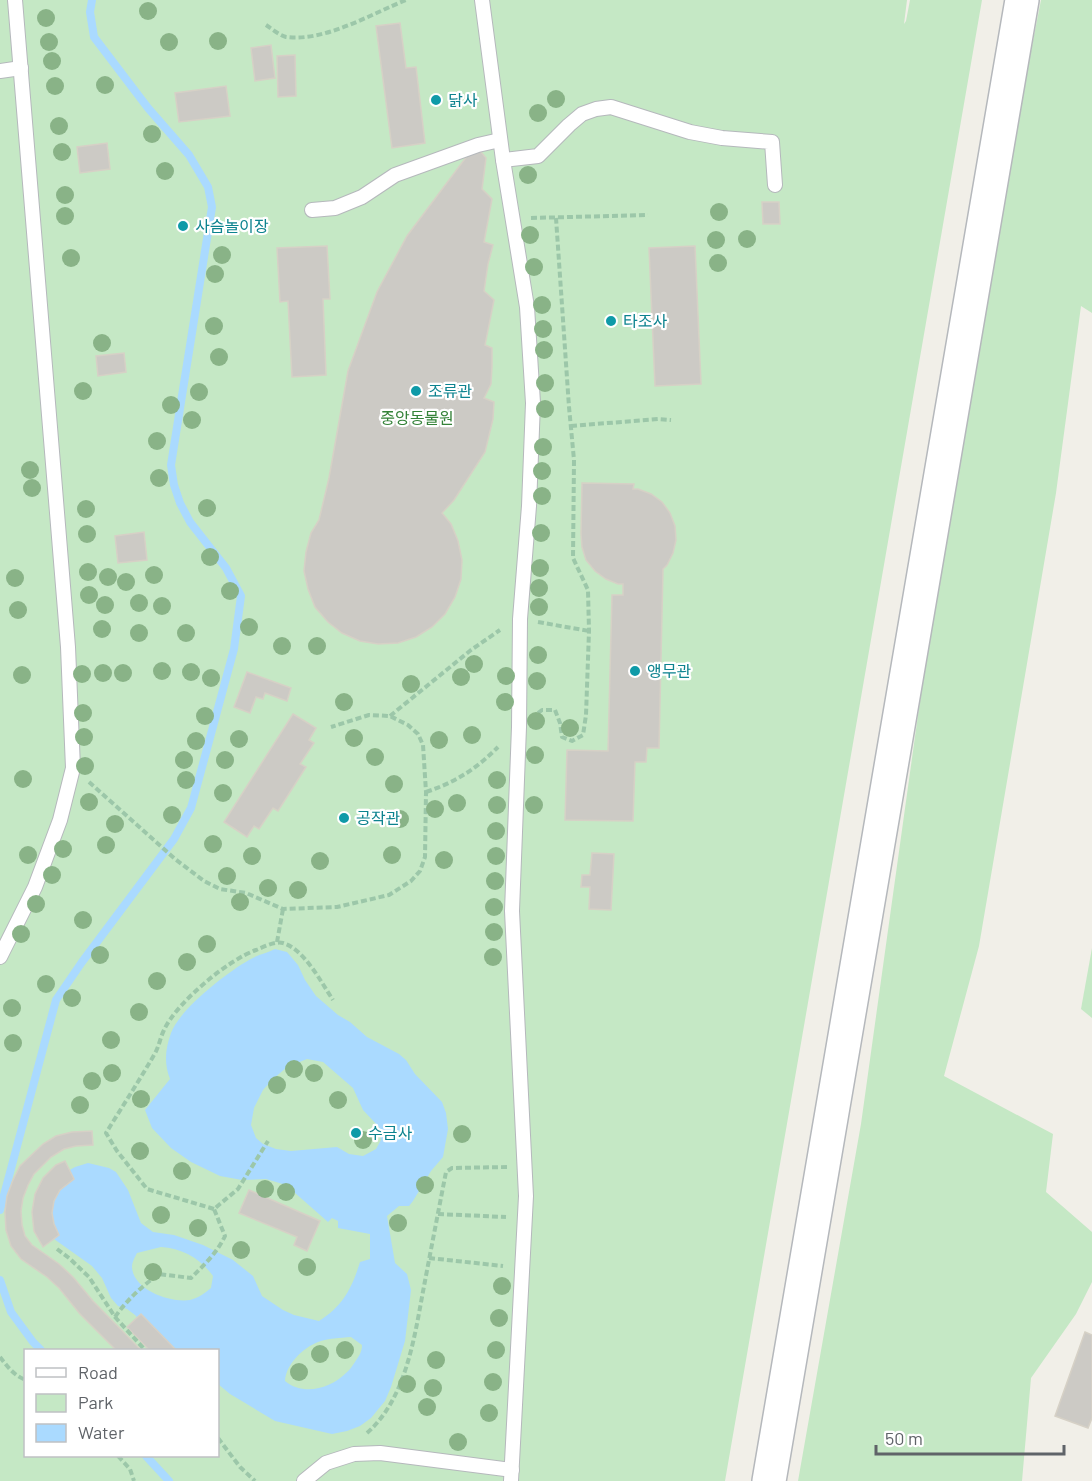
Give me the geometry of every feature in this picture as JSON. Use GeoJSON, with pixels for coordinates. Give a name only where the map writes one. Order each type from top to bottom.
{"type":"FeatureCollection","features":[{"type":"Feature","properties":{"kind":"street"},"geometry":{"type":"LineString","coordinates":[[769,1481],[1022,0]]}},
{"type":"Feature","properties":{"kind":"lane"},"geometry":{"type":"LineString","coordinates":[[0,957],[35,888],[60,820],[73,768],[68,647],[15,0]]}},
{"type":"Feature","properties":{"kind":"lane"},"geometry":{"type":"LineString","coordinates":[[304,1481],[326,1463],[354,1454],[380,1453],[512,1475],[526,1196],[512,911],[519,727],[520,619],[529,506],[533,403],[527,307],[500,140],[482,0]]}},
{"type":"Feature","properties":{"kind":"lane"},"geometry":{"type":"LineString","coordinates":[[0,71],[21,68]]}},
{"type":"Feature","properties":{"kind":"lane"},"geometry":{"type":"LineString","coordinates":[[503,160],[538,156],[582,114],[611,107],[690,132],[722,138],[772,142],[776,185]]}},
{"type":"Feature","properties":{"kind":"lane"},"geometry":{"type":"LineString","coordinates":[[312,210],[335,208],[362,197],[395,176],[478,144],[500,140]]}},
{"type":"Feature","properties":{"kind":"path"},"geometry":{"type":"LineString","coordinates":[[266,25],[284,36],[312,37],[341,28],[406,0]]}},
{"type":"Feature","properties":{"kind":"path"},"geometry":{"type":"LineString","coordinates":[[512,219],[648,215]]}},
{"type":"Feature","properties":{"kind":"path"},"geometry":{"type":"LineString","coordinates":[[426,792],[447,785],[468,773],[519,727],[542,710],[555,710],[562,736],[572,741],[583,735],[586,715],[589,631],[588,590],[573,558],[574,460],[556,218]]}},
{"type":"Feature","properties":{"kind":"path"},"geometry":{"type":"LineString","coordinates":[[571,426],[671,420]]}},
{"type":"Feature","properties":{"kind":"path"},"geometry":{"type":"LineString","coordinates":[[390,716],[471,650],[520,619],[589,631]]}},
{"type":"Feature","properties":{"kind":"path"},"geometry":{"type":"LineString","coordinates":[[73,768],[158,845],[204,881],[220,890],[246,893],[283,909],[337,907],[389,896],[411,881],[420,871],[425,857],[426,792],[423,745],[418,734],[408,725],[390,716],[369,715],[331,727]]}},
{"type":"Feature","properties":{"kind":"path"},"geometry":{"type":"LineString","coordinates":[[277,942],[283,909]]}},
{"type":"Feature","properties":{"kind":"path"},"geometry":{"type":"LineString","coordinates":[[214,1209],[147,1189],[106,1133],[156,1052],[164,1029],[187,1000],[215,975],[249,952],[277,942],[293,947],[333,1000]]}},
{"type":"Feature","properties":{"kind":"path"},"geometry":{"type":"LineString","coordinates":[[214,1209],[238,1189],[268,1141]]}},
{"type":"Feature","properties":{"kind":"path"},"geometry":{"type":"LineString","coordinates":[[354,1454],[361,1439],[378,1424],[399,1387],[412,1346],[446,1172],[452,1168],[525,1167]]}},
{"type":"Feature","properties":{"kind":"path"},"geometry":{"type":"LineString","coordinates":[[115,1317],[145,1284],[159,1274],[191,1278],[221,1245],[225,1236],[214,1209]]}},
{"type":"Feature","properties":{"kind":"path"},"geometry":{"type":"LineString","coordinates":[[438,1214],[525,1218]]}},
{"type":"Feature","properties":{"kind":"path"},"geometry":{"type":"LineString","coordinates":[[57,1249],[89,1277],[115,1317],[144,1349]]}},
{"type":"Feature","properties":{"kind":"path"},"geometry":{"type":"LineString","coordinates":[[429,1258],[522,1269]]}},
{"type":"Feature","properties":{"kind":"path"},"geometry":{"type":"LineString","coordinates":[[0,1357],[8,1368],[24,1380]]}},
{"type":"Feature","properties":{"kind":"path"},"geometry":{"type":"LineString","coordinates":[[219,1439],[240,1467],[255,1481]]}},
{"type":"Feature","properties":{"kind":"path"},"geometry":{"type":"LineString","coordinates":[[120,1457],[130,1469],[134,1481]]}},
{"type":"Feature","properties":{"kind":"green space","name":"중앙동물원"},"geometry":{"type":"Polygon","coordinates":[[[0,0],[907,0],[904,24],[910,0],[982,0],[725,1481],[0,1481],[0,0]]]}},
{"type":"Feature","properties":{"kind":"green space"},"geometry":{"type":"Polygon","coordinates":[[[1041,0],[1092,0],[1092,313],[1081,306],[1056,493],[979,946],[944,1076],[1053,1134],[1046,1192],[1092,1232],[1092,1282],[1076,1314],[1031,1378],[1022,1481],[798,1481],[861,1124],[925,665],[1041,0]]]}},
{"type":"Feature","properties":{"kind":"green space"},"geometry":{"type":"Polygon","coordinates":[[[1092,948],[1092,1018],[1081,1009],[1092,948]]]}},
{"type":"Feature","properties":{"kind":"water"},"geometry":{"type":"Polygon","coordinates":[[[275,949],[287,952],[298,965],[316,996],[367,1037],[406,1060],[415,1074],[442,1102],[446,1113],[448,1129],[443,1157],[431,1171],[409,1206],[399,1206],[387,1216],[395,1263],[407,1274],[411,1290],[405,1341],[391,1387],[385,1401],[371,1418],[360,1426],[332,1434],[275,1421],[230,1394],[219,1385],[219,1349],[167,1349],[135,1315],[118,1306],[111,1298],[102,1278],[92,1266],[54,1239],[49,1232],[45,1204],[61,1175],[88,1163],[116,1172],[128,1190],[141,1223],[153,1232],[174,1235],[203,1245],[233,1260],[253,1276],[262,1296],[283,1310],[319,1321],[346,1296],[360,1262],[370,1259],[370,1234],[338,1228],[338,1221],[332,1218],[328,1222],[286,1185],[266,1179],[242,1180],[220,1176],[191,1162],[171,1148],[152,1128],[145,1110],[170,1079],[166,1062],[167,1045],[176,1024],[205,992],[252,958],[275,949]],[[307,1059],[287,1067],[263,1090],[254,1108],[251,1125],[256,1138],[263,1144],[276,1149],[291,1151],[337,1147],[349,1154],[363,1156],[376,1149],[381,1140],[379,1127],[363,1110],[353,1088],[323,1062],[307,1059]],[[161,1247],[137,1253],[132,1265],[134,1275],[146,1288],[163,1297],[190,1300],[211,1288],[213,1276],[203,1264],[184,1252],[161,1247]],[[351,1337],[322,1341],[307,1348],[296,1357],[288,1369],[285,1381],[292,1386],[316,1389],[340,1379],[351,1368],[361,1350],[362,1345],[351,1337]]]}},
{"type":"Feature","properties":{"kind":"building"},"geometry":{"type":"Polygon","coordinates":[[[400,23],[406,68],[416,67],[425,143],[392,148],[376,26],[400,23]]]}},
{"type":"Feature","properties":{"kind":"building"},"geometry":{"type":"Polygon","coordinates":[[[271,45],[275,78],[255,81],[251,48],[271,45]]]}},
{"type":"Feature","properties":{"kind":"building"},"geometry":{"type":"Polygon","coordinates":[[[295,55],[296,96],[278,97],[277,56],[295,55]]]}},
{"type":"Feature","properties":{"kind":"building"},"geometry":{"type":"Polygon","coordinates":[[[226,86],[230,116],[179,122],[175,93],[226,86]]]}},
{"type":"Feature","properties":{"kind":"building"},"geometry":{"type":"Polygon","coordinates":[[[107,143],[110,169],[80,173],[77,147],[107,143]]]}},
{"type":"Feature","properties":{"kind":"building","name":"조류관"},"geometry":{"type":"Polygon","coordinates":[[[474,151],[481,152],[486,158],[482,189],[492,199],[484,242],[493,245],[484,291],[494,300],[485,345],[492,348],[492,366],[491,384],[484,398],[494,402],[493,419],[485,452],[454,500],[442,513],[451,524],[458,541],[462,560],[461,579],[455,597],[445,614],[432,627],[416,637],[398,643],[378,644],[360,641],[342,633],[315,607],[304,571],[311,533],[319,520],[329,478],[348,371],[377,292],[407,236],[467,156],[474,151]]]}},
{"type":"Feature","properties":{"kind":"building"},"geometry":{"type":"Polygon","coordinates":[[[762,202],[779,202],[780,224],[763,224],[762,202]]]}},
{"type":"Feature","properties":{"kind":"building"},"geometry":{"type":"Polygon","coordinates":[[[327,246],[330,299],[323,299],[326,375],[292,377],[288,301],[280,302],[277,248],[327,246]]]}},
{"type":"Feature","properties":{"kind":"building"},"geometry":{"type":"Polygon","coordinates":[[[695,246],[701,384],[655,386],[649,248],[695,246]]]}},
{"type":"Feature","properties":{"kind":"building"},"geometry":{"type":"Polygon","coordinates":[[[124,353],[126,372],[98,376],[96,356],[124,353]]]}},
{"type":"Feature","properties":{"kind":"building","name":"앵무관"},"geometry":{"type":"Polygon","coordinates":[[[582,483],[634,484],[633,489],[651,494],[662,502],[675,526],[676,540],[673,553],[663,569],[659,748],[647,748],[646,762],[635,762],[633,821],[565,820],[567,750],[608,751],[612,595],[623,595],[623,584],[606,579],[586,560],[581,534],[582,483]]]}},
{"type":"Feature","properties":{"kind":"building"},"geometry":{"type":"Polygon","coordinates":[[[144,532],[147,560],[118,563],[115,536],[144,532]]]}},
{"type":"Feature","properties":{"kind":"building"},"geometry":{"type":"Polygon","coordinates":[[[247,672],[291,688],[287,701],[265,693],[263,699],[256,697],[250,713],[234,707],[247,672]]]}},
{"type":"Feature","properties":{"kind":"building"},"geometry":{"type":"Polygon","coordinates":[[[293,714],[316,728],[309,740],[314,743],[300,764],[306,767],[278,811],[273,808],[259,829],[254,826],[247,837],[224,822],[293,714]]]}},
{"type":"Feature","properties":{"kind":"building"},"geometry":{"type":"Polygon","coordinates":[[[592,853],[614,854],[611,910],[589,909],[590,887],[581,887],[582,875],[590,875],[592,853]]]}},
{"type":"Feature","properties":{"kind":"building"},"geometry":{"type":"Polygon","coordinates":[[[92,1131],[93,1145],[64,1149],[51,1157],[34,1174],[23,1198],[21,1211],[25,1236],[32,1245],[73,1277],[140,1349],[115,1349],[80,1314],[59,1288],[21,1259],[11,1246],[6,1230],[5,1212],[7,1196],[20,1166],[43,1144],[56,1136],[92,1131]]]}},
{"type":"Feature","properties":{"kind":"building"},"geometry":{"type":"Polygon","coordinates":[[[65,1161],[74,1179],[60,1190],[54,1201],[52,1213],[59,1235],[43,1247],[34,1231],[32,1212],[35,1194],[43,1178],[56,1165],[65,1161]]]}},
{"type":"Feature","properties":{"kind":"building"},"geometry":{"type":"Polygon","coordinates":[[[249,1190],[320,1221],[307,1251],[294,1245],[297,1237],[239,1213],[249,1190]]]}},
{"type":"Feature","properties":{"kind":"building"},"geometry":{"type":"Polygon","coordinates":[[[141,1314],[175,1349],[148,1349],[127,1327],[141,1314]]]}},
{"type":"Feature","properties":{"kind":"building"},"geometry":{"type":"Polygon","coordinates":[[[1085,1332],[1092,1335],[1092,1418],[1088,1428],[1055,1416],[1085,1332]]]}},
{"type":"Feature","properties":{"kind":"waterway"},"geometry":{"type":"LineString","coordinates":[[0,1210],[56,1000],[174,839],[191,808],[234,649],[241,596],[226,568],[190,522],[180,503],[171,465],[212,207],[208,187],[189,155],[148,108],[94,37],[90,12],[92,0]]}},
{"type":"Feature","properties":{"kind":"waterway"},"geometry":{"type":"LineString","coordinates":[[0,1280],[11,1312],[40,1349]]}},
{"type":"Feature","properties":{"kind":"waterway"},"geometry":{"type":"LineString","coordinates":[[147,1457],[169,1481]]}},
{"type":"Feature","properties":{"kind":"place","name":"닭사"},"geometry":{"type":"Point","coordinates":[436,100]}},
{"type":"Feature","properties":{"kind":"place","name":"사슴놀이장"},"geometry":{"type":"Point","coordinates":[183,226]}},
{"type":"Feature","properties":{"kind":"place","name":"타조사"},"geometry":{"type":"Point","coordinates":[611,321]}},
{"type":"Feature","properties":{"kind":"place","name":"조류관"},"geometry":{"type":"Point","coordinates":[416,391]}},
{"type":"Feature","properties":{"kind":"place","name":"앵무관"},"geometry":{"type":"Point","coordinates":[635,671]}},
{"type":"Feature","properties":{"kind":"place","name":"공작관"},"geometry":{"type":"Point","coordinates":[344,818]}},
{"type":"Feature","properties":{"kind":"place","name":"수금사"},"geometry":{"type":"Point","coordinates":[356,1133]}}]}
